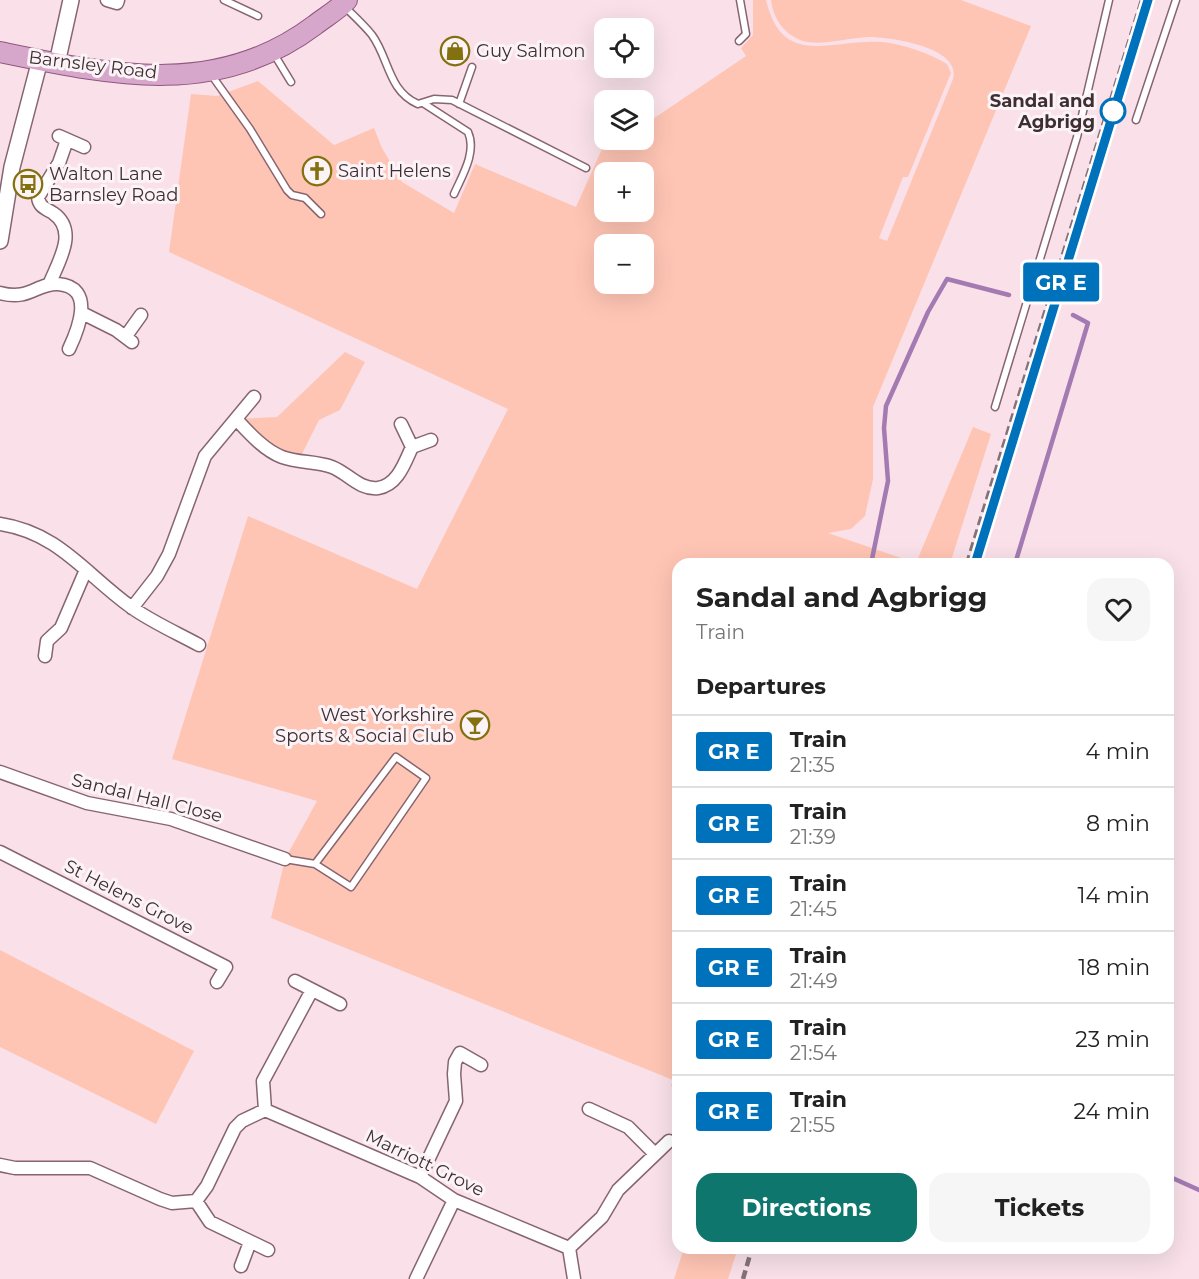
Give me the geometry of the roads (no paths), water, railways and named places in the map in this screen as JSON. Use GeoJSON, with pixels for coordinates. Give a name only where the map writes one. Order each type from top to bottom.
{"type":"FeatureCollection","features":[{"type":"Feature","properties":{"kind":"main road","name":"Barnsley Road"},"geometry":{"type":"LineString","coordinates":[[0,52],[49,62],[151,74],[210,73],[243,65],[274,53],[345,2]]}},
{"type":"Feature","properties":{"kind":"street"},"geometry":{"type":"LineString","coordinates":[[0,241],[12,167],[71,0]]}},
{"type":"Feature","properties":{"kind":"street"},"geometry":{"type":"LineString","coordinates":[[107,0],[117,3],[118,0]]}},
{"type":"Feature","properties":{"kind":"street"},"geometry":{"type":"LineString","coordinates":[[49,285],[66,239],[67,230],[58,218],[41,206],[38,197],[59,163],[63,138],[84,147]]}},
{"type":"Feature","properties":{"kind":"street"},"geometry":{"type":"LineString","coordinates":[[0,293],[18,297],[49,285],[58,284],[72,290],[78,297],[82,313],[80,326],[69,349]]}},
{"type":"Feature","properties":{"kind":"street"},"geometry":{"type":"LineString","coordinates":[[82,313],[129,339],[141,315]]}},
{"type":"Feature","properties":{"kind":"street"},"geometry":{"type":"LineString","coordinates":[[132,608],[157,576],[169,554],[205,456],[254,398]]}},
{"type":"Feature","properties":{"kind":"street"},"geometry":{"type":"LineString","coordinates":[[236,418],[268,450],[282,457],[334,467],[363,486],[379,488],[393,481],[402,470],[412,447],[430,440]]}},
{"type":"Feature","properties":{"kind":"street"},"geometry":{"type":"LineString","coordinates":[[401,424],[412,447]]}},
{"type":"Feature","properties":{"kind":"street"},"geometry":{"type":"LineString","coordinates":[[0,524],[23,528],[61,547],[85,572],[132,608],[200,645]]}},
{"type":"Feature","properties":{"kind":"street"},"geometry":{"type":"LineString","coordinates":[[45,656],[47,641],[61,628],[85,572]]}},
{"type":"Feature","properties":{"kind":"street","name":"Sandal Hall Close"},"geometry":{"type":"LineString","coordinates":[[0,772],[87,803],[171,819],[285,858]]}},
{"type":"Feature","properties":{"kind":"street","name":"St Helens Grove"},"geometry":{"type":"LineString","coordinates":[[0,852],[226,966],[217,982]]}},
{"type":"Feature","properties":{"kind":"street"},"geometry":{"type":"LineString","coordinates":[[295,981],[340,1004]]}},
{"type":"Feature","properties":{"kind":"street"},"geometry":{"type":"LineString","coordinates":[[0,1165],[15,1168],[90,1168],[172,1203],[196,1201],[207,1186],[235,1128],[242,1121],[265,1110],[263,1081],[312,990]]}},
{"type":"Feature","properties":{"kind":"street"},"geometry":{"type":"LineString","coordinates":[[420,1177],[456,1101],[455,1062],[460,1053],[481,1065]]}},
{"type":"Feature","properties":{"kind":"street"},"geometry":{"type":"LineString","coordinates":[[589,1109],[628,1127],[654,1154]]}},
{"type":"Feature","properties":{"kind":"street","name":"Marriott Grove"},"geometry":{"type":"LineString","coordinates":[[265,1110],[420,1177],[454,1200],[569,1248]]}},
{"type":"Feature","properties":{"kind":"street"},"geometry":{"type":"LineString","coordinates":[[574,1279],[569,1248],[602,1217],[618,1190],[669,1141]]}},
{"type":"Feature","properties":{"kind":"street"},"geometry":{"type":"LineString","coordinates":[[416,1279],[454,1200]]}},
{"type":"Feature","properties":{"kind":"street"},"geometry":{"type":"LineString","coordinates":[[196,1201],[210,1222],[268,1250]]}},
{"type":"Feature","properties":{"kind":"street"},"geometry":{"type":"LineString","coordinates":[[241,1266],[250,1242]]}},
{"type":"Feature","properties":{"kind":"lane"},"geometry":{"type":"LineString","coordinates":[[224,0],[258,16]]}},
{"type":"Feature","properties":{"kind":"lane"},"geometry":{"type":"LineString","coordinates":[[739,41],[746,34],[740,0]]}},
{"type":"Feature","properties":{"kind":"lane"},"geometry":{"type":"LineString","coordinates":[[995,407],[1077,137],[1109,0]]}},
{"type":"Feature","properties":{"kind":"lane"},"geometry":{"type":"LineString","coordinates":[[1136,120],[1176,0]]}},
{"type":"Feature","properties":{"kind":"lane"},"geometry":{"type":"LineString","coordinates":[[345,2],[373,36],[384,63],[406,99],[418,104],[434,99],[452,100],[586,168]]}},
{"type":"Feature","properties":{"kind":"lane"},"geometry":{"type":"LineString","coordinates":[[274,53],[291,82]]}},
{"type":"Feature","properties":{"kind":"lane"},"geometry":{"type":"LineString","coordinates":[[459,104],[472,67]]}},
{"type":"Feature","properties":{"kind":"lane"},"geometry":{"type":"LineString","coordinates":[[210,73],[250,129],[287,190],[292,195],[305,198],[321,214]]}},
{"type":"Feature","properties":{"kind":"lane"},"geometry":{"type":"LineString","coordinates":[[423,103],[468,132],[470,137],[470,156],[454,194]]}},
{"type":"Feature","properties":{"kind":"lane"},"geometry":{"type":"LineString","coordinates":[[285,858],[315,864],[351,886],[426,778],[396,757],[315,864]]}},
{"type":"Feature","properties":{"kind":"waterway"},"geometry":{"type":"LineString","coordinates":[[872,558],[888,481],[884,428],[886,406],[928,312],[947,279],[1009,295]]}},
{"type":"Feature","properties":{"kind":"waterway"},"geometry":{"type":"LineString","coordinates":[[1017,558],[1088,323],[1073,315]]}},
{"type":"Feature","properties":{"kind":"waterway"},"geometry":{"type":"LineString","coordinates":[[1174,1179],[1199,1190]]}},
{"type":"Feature","properties":{"kind":"railway"},"geometry":{"type":"LineString","coordinates":[[969,558],[1142,0]]}},
{"type":"Feature","properties":{"kind":"railway"},"geometry":{"type":"LineString","coordinates":[[743,1279],[750,1254]]}},
{"type":"Feature","properties":{"kind":"train"},"geometry":{"type":"LineString","coordinates":[[977,558],[1148,0]]}},
{"type":"Feature","properties":{"kind":"place","name":"Guy Salmon"},"geometry":{"type":"Point","coordinates":[455,51]}},
{"type":"Feature","properties":{"kind":"place","name":"Sandal and Agbrigg"},"geometry":{"type":"Point","coordinates":[1113,111]}},
{"type":"Feature","properties":{"kind":"place","name":"Saint Helens"},"geometry":{"type":"Point","coordinates":[317,171]}},
{"type":"Feature","properties":{"kind":"place","name":"Walton Lane Barnsley Road"},"geometry":{"type":"Point","coordinates":[28,184]}},
{"type":"Feature","properties":{"kind":"place","name":"West Yorkshire Sports & Social Club"},"geometry":{"type":"Point","coordinates":[475,725]}}]}
